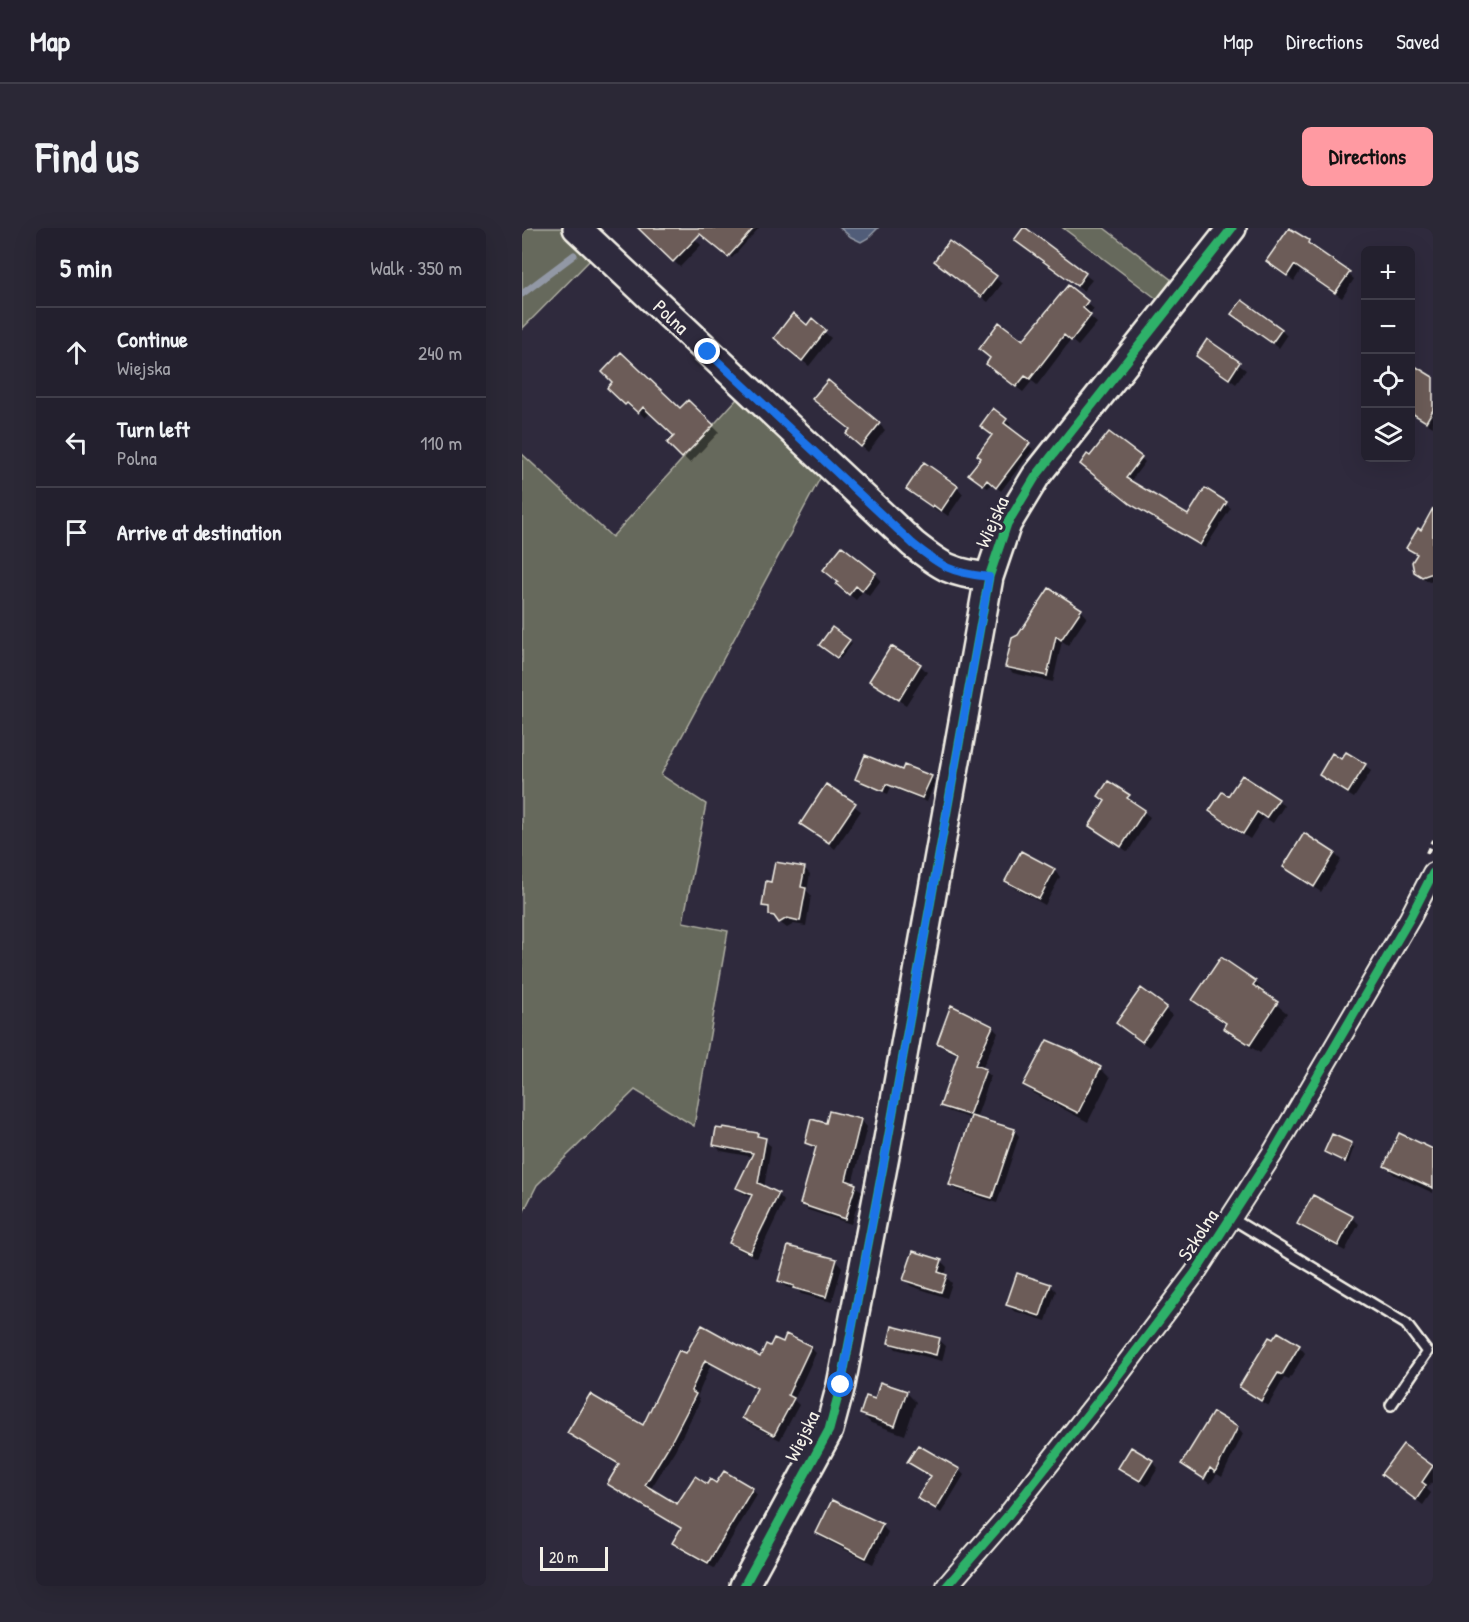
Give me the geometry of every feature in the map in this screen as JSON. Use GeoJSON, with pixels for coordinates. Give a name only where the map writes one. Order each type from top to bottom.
{"type":"FeatureCollection","features":[{"type":"Feature","properties":{"kind":"street","name":"Polna"},"geometry":{"type":"LineString","coordinates":[[577,228],[913,544],[940,566],[967,575],[989,577]]}},
{"type":"Feature","properties":{"kind":"street","name":"Wiejska"},"geometry":{"type":"LineString","coordinates":[[744,1586],[829,1430],[841,1385],[885,1156],[989,577],[1006,524],[1036,476],[1232,228]]}},
{"type":"Feature","properties":{"kind":"street","name":"Szkolna"},"geometry":{"type":"LineString","coordinates":[[947,1586],[1006,1518],[1195,1273],[1274,1151],[1338,1045],[1432,877]]}},
{"type":"Feature","properties":{"kind":"lane","name":"Szkolna"},"geometry":{"type":"LineString","coordinates":[[1231,1218],[1406,1324],[1427,1352],[1391,1405]]}},
{"type":"Feature","properties":{"kind":"green space"},"geometry":{"type":"Polygon","coordinates":[[[522,228],[572,228],[597,253],[522,329],[522,228]]]}},
{"type":"Feature","properties":{"kind":"green space"},"geometry":{"type":"Polygon","coordinates":[[[1063,228],[1104,228],[1173,281],[1161,302],[1063,228]]]}},
{"type":"Feature","properties":{"kind":"green space"},"geometry":{"type":"Polygon","coordinates":[[[745,390],[825,469],[661,775],[706,804],[683,922],[728,931],[694,1126],[635,1090],[537,1185],[522,1215],[522,454],[612,537],[745,390]]]}},
{"type":"Feature","properties":{"kind":"water"},"geometry":{"type":"Polygon","coordinates":[[[840,228],[878,228],[861,242],[840,228]]]}},
{"type":"Feature","properties":{"kind":"building"},"geometry":{"type":"Polygon","coordinates":[[[638,228],[754,228],[728,257],[700,234],[673,262],[638,228]]]}},
{"type":"Feature","properties":{"kind":"building"},"geometry":{"type":"Polygon","coordinates":[[[1023,228],[1086,273],[1077,286],[1014,240],[1023,228]]]}},
{"type":"Feature","properties":{"kind":"building"},"geometry":{"type":"Polygon","coordinates":[[[1289,228],[1309,240],[1308,243],[1350,272],[1335,293],[1294,265],[1287,276],[1266,261],[1289,228]]]}},
{"type":"Feature","properties":{"kind":"building"},"geometry":{"type":"Polygon","coordinates":[[[949,241],[997,276],[981,297],[934,261],[949,241]]]}},
{"type":"Feature","properties":{"kind":"building"},"geometry":{"type":"Polygon","coordinates":[[[1068,285],[1088,301],[1083,308],[1091,315],[1071,341],[1064,335],[1030,379],[1025,376],[1016,387],[986,364],[990,358],[979,349],[999,322],[1023,340],[1068,285]]]}},
{"type":"Feature","properties":{"kind":"building"},"geometry":{"type":"Polygon","coordinates":[[[1242,300],[1282,329],[1272,343],[1231,314],[1242,300]]]}},
{"type":"Feature","properties":{"kind":"building"},"geometry":{"type":"Polygon","coordinates":[[[793,313],[807,325],[812,318],[826,330],[802,361],[774,338],[793,313]]]}},
{"type":"Feature","properties":{"kind":"building"},"geometry":{"type":"Polygon","coordinates":[[[1207,339],[1240,362],[1229,379],[1196,356],[1207,339]]]}},
{"type":"Feature","properties":{"kind":"building"},"geometry":{"type":"Polygon","coordinates":[[[621,352],[680,408],[688,400],[714,425],[682,458],[667,443],[674,436],[643,407],[638,413],[627,403],[625,405],[607,388],[612,382],[602,372],[621,352]]]}},
{"type":"Feature","properties":{"kind":"building"},"geometry":{"type":"Polygon","coordinates":[[[1415,366],[1433,377],[1433,410],[1426,422],[1415,415],[1415,366]]]}},
{"type":"Feature","properties":{"kind":"building"},"geometry":{"type":"Polygon","coordinates":[[[828,380],[880,423],[861,447],[846,434],[850,429],[812,399],[828,380]]]}},
{"type":"Feature","properties":{"kind":"building"},"geometry":{"type":"Polygon","coordinates":[[[993,408],[1007,419],[1004,423],[1030,443],[996,488],[987,480],[983,485],[968,474],[981,458],[977,455],[992,435],[980,426],[993,408]]]}},
{"type":"Feature","properties":{"kind":"building"},"geometry":{"type":"Polygon","coordinates":[[[1109,432],[1142,457],[1126,478],[1188,515],[1205,488],[1227,502],[1200,545],[1130,504],[1080,464],[1087,454],[1090,456],[1109,432]]]}},
{"type":"Feature","properties":{"kind":"building"},"geometry":{"type":"Polygon","coordinates":[[[924,462],[958,486],[941,511],[906,489],[924,462]]]}},
{"type":"Feature","properties":{"kind":"building"},"geometry":{"type":"Polygon","coordinates":[[[1433,508],[1433,573],[1422,577],[1414,572],[1412,562],[1417,554],[1406,548],[1418,528],[1421,530],[1433,508]]]}},
{"type":"Feature","properties":{"kind":"building"},"geometry":{"type":"Polygon","coordinates":[[[842,546],[876,573],[862,591],[856,586],[849,595],[823,570],[842,546]]]}},
{"type":"Feature","properties":{"kind":"building"},"geometry":{"type":"Polygon","coordinates":[[[1049,588],[1082,609],[1061,640],[1056,636],[1047,676],[1005,667],[1012,638],[1018,635],[1049,588]]]}},
{"type":"Feature","properties":{"kind":"building"},"geometry":{"type":"Polygon","coordinates":[[[832,627],[850,640],[837,658],[819,645],[832,627]]]}},
{"type":"Feature","properties":{"kind":"building"},"geometry":{"type":"Polygon","coordinates":[[[891,646],[921,664],[899,700],[869,681],[891,646]]]}},
{"type":"Feature","properties":{"kind":"building"},"geometry":{"type":"Polygon","coordinates":[[[1346,752],[1366,764],[1348,793],[1319,775],[1332,753],[1341,759],[1346,752]]]}},
{"type":"Feature","properties":{"kind":"building"},"geometry":{"type":"Polygon","coordinates":[[[865,755],[902,770],[904,765],[932,776],[922,798],[886,784],[883,791],[855,779],[865,755]]]}},
{"type":"Feature","properties":{"kind":"building"},"geometry":{"type":"Polygon","coordinates":[[[1242,775],[1279,799],[1266,818],[1257,812],[1243,834],[1209,811],[1222,792],[1228,796],[1242,775]]]}},
{"type":"Feature","properties":{"kind":"building"},"geometry":{"type":"Polygon","coordinates":[[[1108,781],[1130,795],[1127,798],[1145,810],[1121,847],[1089,826],[1105,801],[1098,796],[1108,781]]]}},
{"type":"Feature","properties":{"kind":"building"},"geometry":{"type":"Polygon","coordinates":[[[826,784],[856,803],[829,843],[800,824],[826,784]]]}},
{"type":"Feature","properties":{"kind":"building"},"geometry":{"type":"Polygon","coordinates":[[[1304,833],[1335,853],[1314,887],[1283,867],[1304,833]]]}},
{"type":"Feature","properties":{"kind":"building"},"geometry":{"type":"Polygon","coordinates":[[[1021,851],[1055,869],[1039,899],[1005,881],[1021,851]]]}},
{"type":"Feature","properties":{"kind":"building"},"geometry":{"type":"Polygon","coordinates":[[[775,862],[805,867],[801,887],[806,888],[800,921],[787,918],[779,923],[774,916],[769,915],[769,907],[762,906],[766,881],[771,882],[775,862]]]}},
{"type":"Feature","properties":{"kind":"building"},"geometry":{"type":"Polygon","coordinates":[[[1221,957],[1256,981],[1253,985],[1278,1002],[1250,1045],[1223,1028],[1226,1023],[1192,1000],[1221,957]]]}},
{"type":"Feature","properties":{"kind":"building"},"geometry":{"type":"Polygon","coordinates":[[[1141,988],[1167,1007],[1142,1042],[1116,1023],[1141,988]]]}},
{"type":"Feature","properties":{"kind":"building"},"geometry":{"type":"Polygon","coordinates":[[[951,1005],[993,1026],[975,1065],[986,1069],[969,1115],[940,1106],[958,1053],[937,1043],[951,1005]]]}},
{"type":"Feature","properties":{"kind":"building"},"geometry":{"type":"Polygon","coordinates":[[[1047,1040],[1101,1067],[1078,1113],[1023,1085],[1047,1040]]]}},
{"type":"Feature","properties":{"kind":"building"},"geometry":{"type":"Polygon","coordinates":[[[829,1111],[861,1119],[846,1180],[856,1184],[845,1219],[800,1204],[816,1147],[805,1143],[811,1119],[826,1123],[829,1111]]]}},
{"type":"Feature","properties":{"kind":"building"},"geometry":{"type":"Polygon","coordinates":[[[971,1116],[1015,1129],[992,1198],[949,1185],[971,1116]]]}},
{"type":"Feature","properties":{"kind":"building"},"geometry":{"type":"Polygon","coordinates":[[[723,1127],[758,1133],[757,1136],[766,1138],[758,1183],[779,1193],[750,1253],[729,1243],[752,1195],[736,1188],[753,1153],[713,1145],[716,1128],[722,1129],[723,1127]]]}},
{"type":"Feature","properties":{"kind":"building"},"geometry":{"type":"Polygon","coordinates":[[[1399,1133],[1433,1149],[1433,1188],[1384,1166],[1399,1133]]]}},
{"type":"Feature","properties":{"kind":"building"},"geometry":{"type":"Polygon","coordinates":[[[1332,1134],[1352,1143],[1345,1162],[1324,1152],[1332,1134]]]}},
{"type":"Feature","properties":{"kind":"building"},"geometry":{"type":"Polygon","coordinates":[[[1313,1195],[1353,1216],[1338,1246],[1297,1224],[1313,1195]]]}},
{"type":"Feature","properties":{"kind":"building"},"geometry":{"type":"Polygon","coordinates":[[[788,1246],[837,1259],[826,1297],[793,1288],[794,1286],[778,1281],[788,1246]]]}},
{"type":"Feature","properties":{"kind":"building"},"geometry":{"type":"Polygon","coordinates":[[[913,1251],[942,1260],[938,1272],[947,1275],[941,1292],[903,1280],[913,1251]]]}},
{"type":"Feature","properties":{"kind":"building"},"geometry":{"type":"Polygon","coordinates":[[[1017,1273],[1051,1284],[1040,1316],[1006,1305],[1017,1273]]]}},
{"type":"Feature","properties":{"kind":"building"},"geometry":{"type":"Polygon","coordinates":[[[702,1325],[760,1357],[766,1344],[770,1346],[774,1338],[783,1342],[786,1334],[811,1346],[788,1395],[794,1398],[774,1435],[742,1418],[757,1388],[705,1360],[691,1391],[696,1394],[645,1485],[677,1504],[695,1476],[707,1484],[710,1479],[716,1483],[724,1471],[753,1488],[708,1563],[672,1543],[681,1528],[607,1484],[619,1464],[567,1433],[590,1394],[643,1425],[679,1350],[686,1353],[702,1325]]]}},
{"type":"Feature","properties":{"kind":"building"},"geometry":{"type":"Polygon","coordinates":[[[892,1326],[940,1338],[936,1355],[888,1343],[892,1326]]]}},
{"type":"Feature","properties":{"kind":"building"},"geometry":{"type":"Polygon","coordinates":[[[1278,1332],[1300,1345],[1282,1375],[1278,1373],[1261,1401],[1239,1387],[1269,1337],[1273,1339],[1278,1332]]]}},
{"type":"Feature","properties":{"kind":"building"},"geometry":{"type":"Polygon","coordinates":[[[880,1382],[907,1391],[895,1426],[860,1414],[866,1396],[875,1399],[880,1382]]]}},
{"type":"Feature","properties":{"kind":"building"},"geometry":{"type":"Polygon","coordinates":[[[1213,1412],[1238,1427],[1215,1472],[1210,1468],[1204,1479],[1181,1464],[1213,1412]]]}},
{"type":"Feature","properties":{"kind":"building"},"geometry":{"type":"Polygon","coordinates":[[[1403,1444],[1433,1466],[1422,1482],[1426,1485],[1416,1500],[1381,1474],[1403,1444]]]}},
{"type":"Feature","properties":{"kind":"building"},"geometry":{"type":"Polygon","coordinates":[[[918,1445],[960,1469],[936,1509],[917,1498],[931,1476],[907,1462],[918,1445]]]}},
{"type":"Feature","properties":{"kind":"building"},"geometry":{"type":"Polygon","coordinates":[[[1131,1447],[1153,1460],[1140,1481],[1118,1468],[1131,1447]]]}},
{"type":"Feature","properties":{"kind":"building"},"geometry":{"type":"Polygon","coordinates":[[[832,1500],[883,1524],[866,1558],[816,1533],[832,1500]]]}},
{"type":"Feature","properties":{"kind":"waterway"},"geometry":{"type":"LineString","coordinates":[[522,294],[574,255]]}},
{"type":"Feature","properties":{"kind":"cycle path"},"geometry":{"type":"LineString","coordinates":[[744,1586],[829,1430],[841,1385],[885,1156],[989,577],[1007,524],[1036,476],[1232,228]]}},
{"type":"Feature","properties":{"kind":"cycle path"},"geometry":{"type":"LineString","coordinates":[[947,1586],[1006,1518],[1195,1273],[1274,1151],[1410,918],[1433,873]]}},
{"type":"Feature","properties":{"kind":"route"},"geometry":{"type":"LineString","coordinates":[[708,352],[913,544],[940,566],[967,575],[989,577],[852,1339],[841,1385]]}}]}
